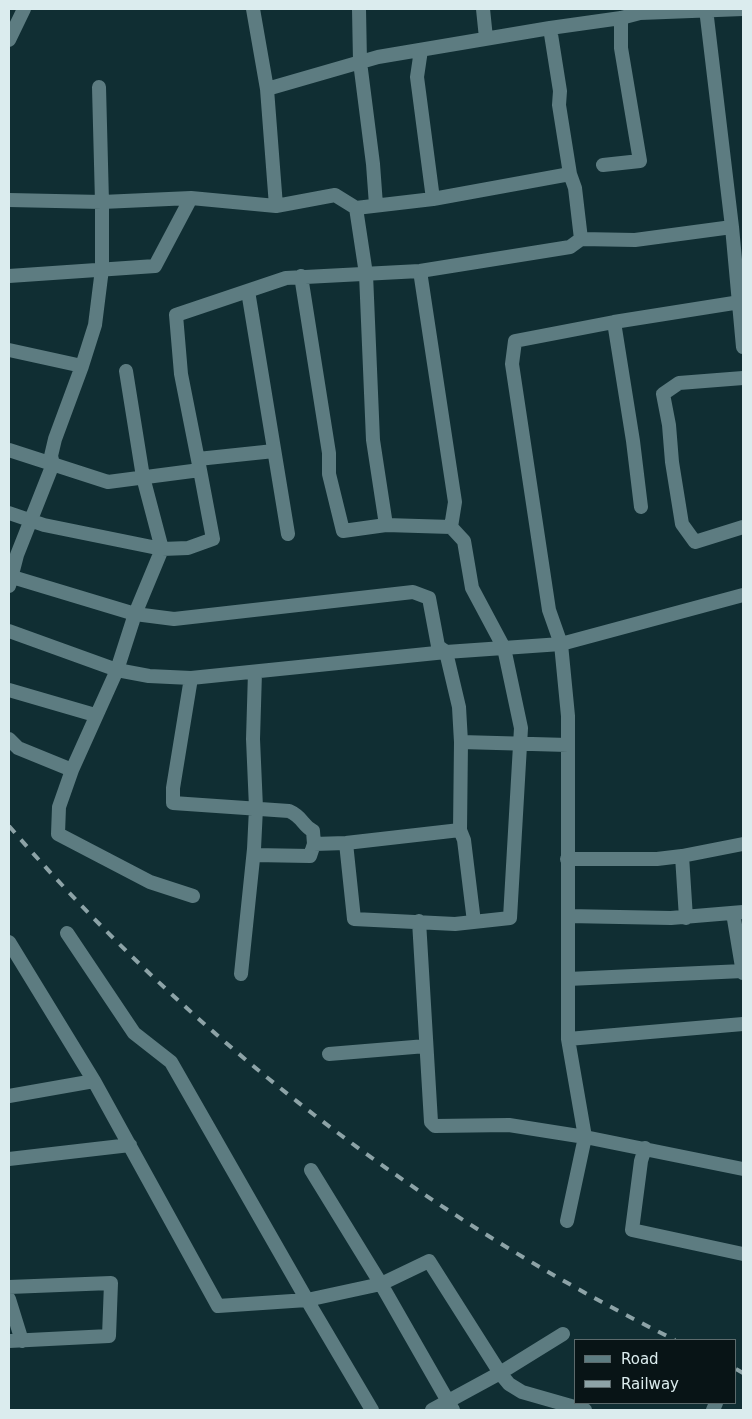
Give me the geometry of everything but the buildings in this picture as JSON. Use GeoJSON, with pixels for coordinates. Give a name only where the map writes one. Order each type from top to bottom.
{"type":"FeatureCollection","features":[{"type":"Feature","properties":{"kind":"street"},"geometry":{"type":"LineString","coordinates":[[9,40],[24,9]]}},
{"type":"Feature","properties":{"kind":"street"},"geometry":{"type":"LineString","coordinates":[[253,9],[267,89],[276,206]]}},
{"type":"Feature","properties":{"kind":"street"},"geometry":{"type":"LineString","coordinates":[[359,9],[360,62],[373,164],[376,205]]}},
{"type":"Feature","properties":{"kind":"street"},"geometry":{"type":"LineString","coordinates":[[483,9],[486,38]]}},
{"type":"Feature","properties":{"kind":"street"},"geometry":{"type":"LineString","coordinates":[[267,89],[378,57],[486,38],[620,18],[639,11],[743,9]]}},
{"type":"Feature","properties":{"kind":"street"},"geometry":{"type":"LineString","coordinates":[[706,10],[732,227],[743,347]]}},
{"type":"Feature","properties":{"kind":"street"},"geometry":{"type":"LineString","coordinates":[[603,165],[640,161],[620,48],[620,18]]}},
{"type":"Feature","properties":{"kind":"street"},"geometry":{"type":"LineString","coordinates":[[550,28],[581,239]]}},
{"type":"Feature","properties":{"kind":"street"},"geometry":{"type":"LineString","coordinates":[[421,50],[417,77],[433,199]]}},
{"type":"Feature","properties":{"kind":"street"},"geometry":{"type":"LineString","coordinates":[[99,87],[102,269],[95,325],[50,456],[53,464],[30,520],[10,579],[135,614],[174,619],[413,592],[429,598],[438,646],[446,652],[459,707],[461,742],[460,830],[464,840],[474,922]]}},
{"type":"Feature","properties":{"kind":"street"},"geometry":{"type":"LineString","coordinates":[[9,200],[102,202],[191,198],[276,206],[335,195],[356,208],[433,199],[570,174]]}},
{"type":"Feature","properties":{"kind":"street"},"geometry":{"type":"LineString","coordinates":[[9,276],[155,266],[191,198]]}},
{"type":"Feature","properties":{"kind":"street"},"geometry":{"type":"LineString","coordinates":[[356,208],[366,274],[373,440],[386,525]]}},
{"type":"Feature","properties":{"kind":"street"},"geometry":{"type":"LineString","coordinates":[[9,513],[44,525],[162,549],[188,548],[213,539],[181,374],[176,315],[286,278],[420,271],[570,247],[581,239],[635,240],[732,227]]}},
{"type":"Feature","properties":{"kind":"street"},"geometry":{"type":"LineString","coordinates":[[420,271],[455,502],[451,527]]}},
{"type":"Feature","properties":{"kind":"street"},"geometry":{"type":"LineString","coordinates":[[301,276],[329,453],[329,474],[343,531],[386,525],[451,527],[464,541],[472,588],[504,648],[521,728],[510,918],[455,924],[354,919],[346,843]]}},
{"type":"Feature","properties":{"kind":"street"},"geometry":{"type":"LineString","coordinates":[[248,291],[288,534]]}},
{"type":"Feature","properties":{"kind":"street"},"geometry":{"type":"LineString","coordinates":[[567,1221],[585,1137],[568,1039],[568,716],[561,644],[549,610],[512,364],[515,340],[740,302]]}},
{"type":"Feature","properties":{"kind":"street"},"geometry":{"type":"LineString","coordinates":[[614,322],[641,507]]}},
{"type":"Feature","properties":{"kind":"street"},"geometry":{"type":"LineString","coordinates":[[9,350],[82,366]]}},
{"type":"Feature","properties":{"kind":"street"},"geometry":{"type":"LineString","coordinates":[[126,371],[143,477],[162,549],[135,614],[117,670],[95,715],[72,770],[59,807],[58,834],[150,882],[194,896]]}},
{"type":"Feature","properties":{"kind":"street"},"geometry":{"type":"LineString","coordinates":[[743,378],[679,382],[663,394],[682,524],[695,542],[743,527]]}},
{"type":"Feature","properties":{"kind":"street"},"geometry":{"type":"LineString","coordinates":[[9,450],[108,482],[143,477],[199,464],[274,451]]}},
{"type":"Feature","properties":{"kind":"street"},"geometry":{"type":"LineString","coordinates":[[9,631],[117,670],[149,676],[191,678],[446,652],[561,644],[743,595]]}},
{"type":"Feature","properties":{"kind":"street"},"geometry":{"type":"LineString","coordinates":[[241,974],[254,855],[256,808],[253,739],[255,672]]}},
{"type":"Feature","properties":{"kind":"street"},"geometry":{"type":"LineString","coordinates":[[191,678],[173,788],[173,803],[289,811],[299,815],[307,828],[313,831],[314,844],[310,856],[254,855]]}},
{"type":"Feature","properties":{"kind":"street"},"geometry":{"type":"LineString","coordinates":[[9,690],[95,715]]}},
{"type":"Feature","properties":{"kind":"street"},"geometry":{"type":"LineString","coordinates":[[9,739],[18,748],[72,770]]}},
{"type":"Feature","properties":{"kind":"street"},"geometry":{"type":"LineString","coordinates":[[461,742],[568,745]]}},
{"type":"Feature","properties":{"kind":"street"},"geometry":{"type":"LineString","coordinates":[[314,844],[346,843],[460,830]]}},
{"type":"Feature","properties":{"kind":"street"},"geometry":{"type":"LineString","coordinates":[[567,859],[657,859],[743,844]]}},
{"type":"Feature","properties":{"kind":"street"},"geometry":{"type":"LineString","coordinates":[[682,856],[686,918]]}},
{"type":"Feature","properties":{"kind":"street"},"geometry":{"type":"LineString","coordinates":[[568,916],[686,918],[738,912],[743,971],[568,979]]}},
{"type":"Feature","properties":{"kind":"street"},"geometry":{"type":"LineString","coordinates":[[419,921],[431,1122],[435,1126],[509,1125],[645,1148],[743,1169]]}},
{"type":"Feature","properties":{"kind":"street"},"geometry":{"type":"LineString","coordinates":[[67,933],[134,1033],[171,1062],[372,1410]]}},
{"type":"Feature","properties":{"kind":"street"},"geometry":{"type":"LineString","coordinates":[[9,942],[94,1081],[218,1306],[307,1300],[381,1284],[429,1262],[509,1384],[522,1392],[585,1410]]}},
{"type":"Feature","properties":{"kind":"street"},"geometry":{"type":"LineString","coordinates":[[568,1039],[743,1024]]}},
{"type":"Feature","properties":{"kind":"street"},"geometry":{"type":"LineString","coordinates":[[329,1054],[426,1046]]}},
{"type":"Feature","properties":{"kind":"street"},"geometry":{"type":"LineString","coordinates":[[9,1096],[94,1081]]}},
{"type":"Feature","properties":{"kind":"street"},"geometry":{"type":"LineString","coordinates":[[9,1159],[130,1145]]}},
{"type":"Feature","properties":{"kind":"street"},"geometry":{"type":"LineString","coordinates":[[645,1148],[641,1161],[632,1230],[743,1254]]}},
{"type":"Feature","properties":{"kind":"street"},"geometry":{"type":"LineString","coordinates":[[311,1170],[381,1284],[451,1406]]}},
{"type":"Feature","properties":{"kind":"street"},"geometry":{"type":"LineString","coordinates":[[9,1287],[111,1283],[109,1336],[16,1341],[9,1299]]}},
{"type":"Feature","properties":{"kind":"street"},"geometry":{"type":"LineString","coordinates":[[432,1410],[451,1406],[562,1334]]}},
{"type":"Feature","properties":{"kind":"railway"},"geometry":{"type":"LineString","coordinates":[[9,826],[81,905],[156,980],[234,1050],[316,1116],[401,1179],[489,1236],[581,1290],[673,1339]]}},
{"type":"Feature","properties":{"kind":"railway"},"geometry":{"type":"LineString","coordinates":[[737,1370],[743,1373]]}}]}
